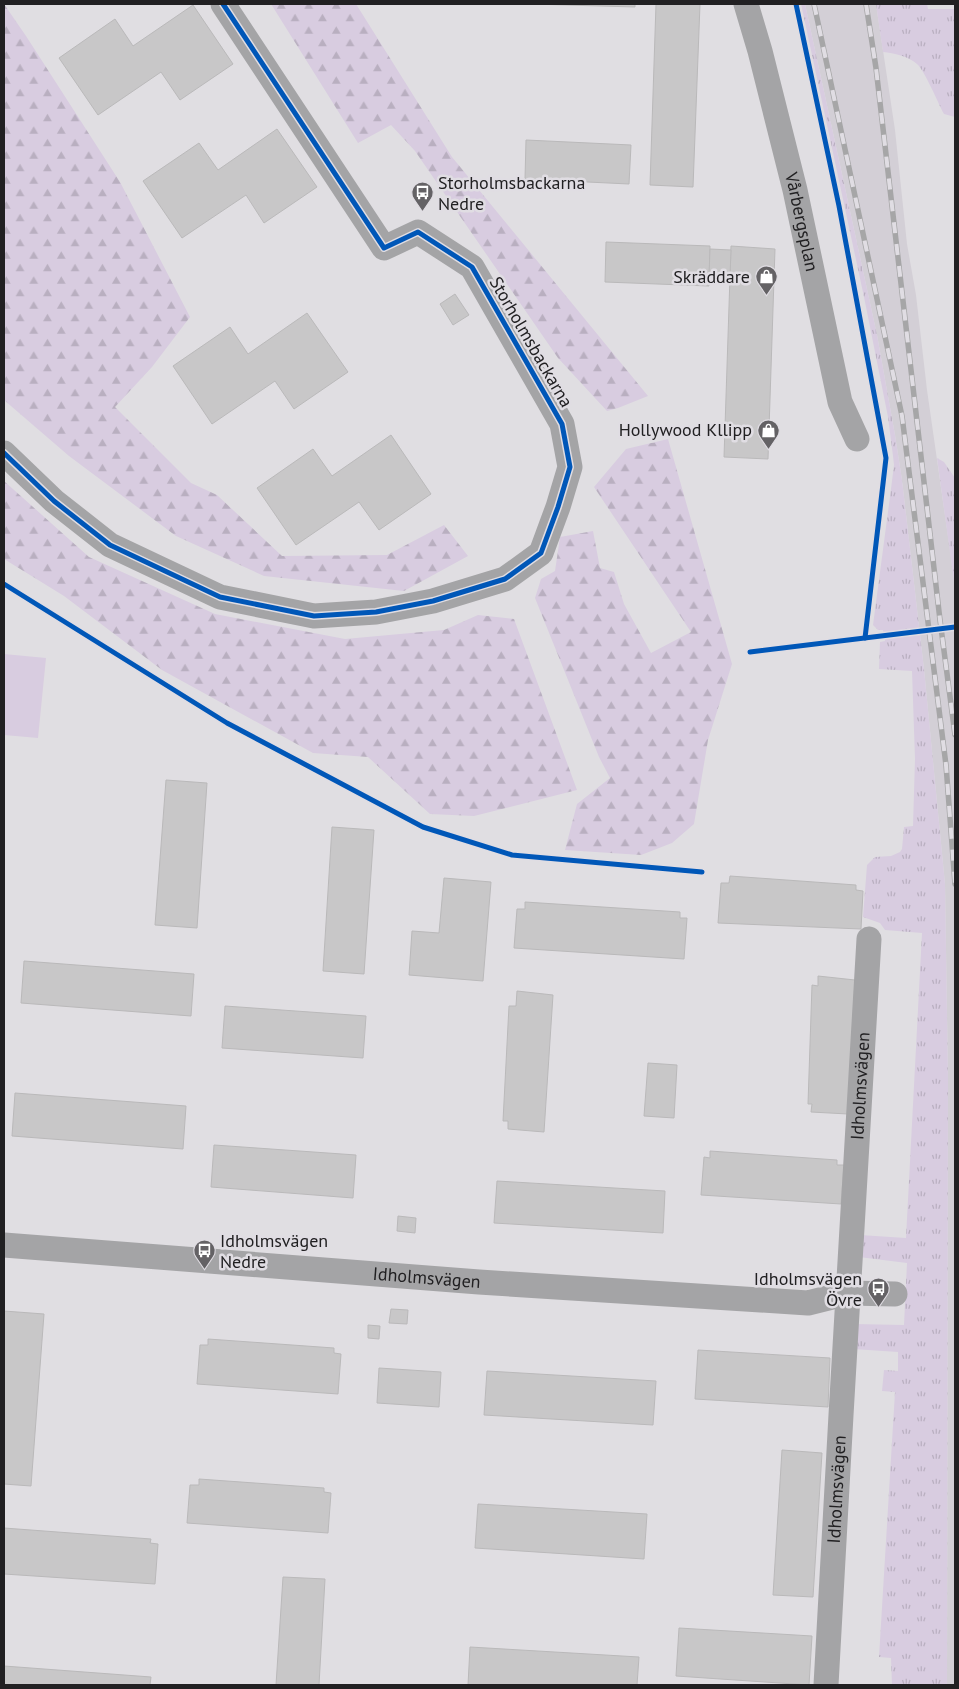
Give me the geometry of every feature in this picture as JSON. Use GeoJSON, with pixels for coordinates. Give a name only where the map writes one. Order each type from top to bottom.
{"type":"FeatureCollection","features":[{"type":"Feature","properties":{"kind":"street","name":"Storholmsbackarna"},"geometry":{"type":"LineString","coordinates":[[4,453],[54,501],[110,545],[220,596],[314,616],[376,612],[433,601],[505,578],[541,553],[570,467],[562,424],[472,267],[418,232],[384,248],[223,4]]}},
{"type":"Feature","properties":{"kind":"street","name":"Vårbergsplan"},"geometry":{"type":"LineString","coordinates":[[746,4],[760,51],[795,190],[840,402],[857,439]]}},
{"type":"Feature","properties":{"kind":"street","name":"Idholmsvägen"},"geometry":{"type":"LineString","coordinates":[[826,1685],[869,939]]}},
{"type":"Feature","properties":{"kind":"street","name":"Idholmsvägen"},"geometry":{"type":"LineString","coordinates":[[4,1245],[479,1282],[808,1303],[848,1293],[895,1294]]}},
{"type":"Feature","properties":{"kind":"shaded area"},"geometry":{"type":"Polygon","coordinates":[[[805,4],[876,4],[895,130],[907,244],[916,295],[927,390],[954,578],[955,1685],[947,1685],[948,1079],[945,884],[924,669],[895,435],[877,335],[805,4]]]}},
{"type":"Feature","properties":{"kind":"green space"},"geometry":{"type":"Polygon","coordinates":[[[4,4],[120,182],[190,317],[152,367],[115,407],[191,483],[217,495],[282,556],[387,555],[444,525],[468,556],[404,591],[264,576],[176,536],[69,456],[4,400],[4,4]]]}},
{"type":"Feature","properties":{"kind":"green space"},"geometry":{"type":"Polygon","coordinates":[[[271,4],[356,4],[452,157],[648,396],[607,411],[558,358],[415,151],[391,125],[358,143],[271,4]]]}},
{"type":"Feature","properties":{"kind":"green space"},"geometry":{"type":"Polygon","coordinates":[[[801,4],[805,4],[877,335],[895,435],[924,669],[945,884],[948,1079],[947,1685],[892,1685],[891,1658],[879,1657],[895,1392],[882,1391],[884,1370],[898,1371],[898,1352],[853,1349],[854,1324],[904,1325],[907,1263],[859,1257],[860,1235],[906,1238],[922,933],[885,930],[880,923],[863,917],[867,865],[875,857],[891,856],[900,852],[902,849],[904,827],[913,826],[915,759],[912,671],[879,669],[880,642],[885,641],[883,630],[878,630],[873,625],[894,465],[893,456],[888,417],[864,297],[801,4]]]}},
{"type":"Feature","properties":{"kind":"green space"},"geometry":{"type":"Polygon","coordinates":[[[876,4],[927,4],[928,9],[955,9],[955,117],[944,114],[917,64],[901,55],[883,52],[876,4]]]}},
{"type":"Feature","properties":{"kind":"green space"},"geometry":{"type":"Polygon","coordinates":[[[668,439],[732,664],[708,740],[694,824],[672,843],[641,855],[565,850],[577,804],[610,778],[599,757],[535,598],[541,579],[555,571],[560,537],[593,531],[600,568],[614,572],[624,604],[651,653],[691,632],[594,487],[626,449],[668,439]]]}},
{"type":"Feature","properties":{"kind":"green space"},"geometry":{"type":"Polygon","coordinates":[[[937,458],[944,462],[955,478],[955,589],[937,458]]]}},
{"type":"Feature","properties":{"kind":"green space"},"geometry":{"type":"Polygon","coordinates":[[[4,481],[89,557],[215,614],[345,639],[444,630],[478,615],[514,619],[577,790],[474,816],[430,814],[368,757],[313,753],[162,670],[64,596],[4,559],[4,481]]]}},
{"type":"Feature","properties":{"kind":"green space"},"geometry":{"type":"Polygon","coordinates":[[[4,654],[46,658],[38,738],[4,735],[4,654]]]}},
{"type":"Feature","properties":{"kind":"building"},"geometry":{"type":"Polygon","coordinates":[[[532,4],[635,4],[635,7],[532,4]]]}},
{"type":"Feature","properties":{"kind":"building"},"geometry":{"type":"Polygon","coordinates":[[[656,4],[700,4],[693,187],[650,185],[656,4]]]}},
{"type":"Feature","properties":{"kind":"building"},"geometry":{"type":"Polygon","coordinates":[[[193,5],[233,64],[180,100],[161,72],[98,115],[59,58],[115,19],[133,46],[193,5]]]}},
{"type":"Feature","properties":{"kind":"building"},"geometry":{"type":"Polygon","coordinates":[[[277,129],[317,187],[264,223],[246,195],[182,238],[143,181],[199,143],[218,170],[277,129]]]}},
{"type":"Feature","properties":{"kind":"building"},"geometry":{"type":"Polygon","coordinates":[[[526,140],[631,145],[629,184],[525,179],[526,140]]]}},
{"type":"Feature","properties":{"kind":"building"},"geometry":{"type":"Polygon","coordinates":[[[606,242],[710,246],[709,286],[605,282],[606,242]]]}},
{"type":"Feature","properties":{"kind":"building"},"geometry":{"type":"Polygon","coordinates":[[[731,246],[775,249],[768,459],[724,457],[731,246]]]}},
{"type":"Feature","properties":{"kind":"building"},"geometry":{"type":"Polygon","coordinates":[[[710,249],[731,250],[730,277],[709,276],[710,249]]]}},
{"type":"Feature","properties":{"kind":"building"},"geometry":{"type":"Polygon","coordinates":[[[455,294],[469,315],[453,325],[440,304],[455,294]]]}},
{"type":"Feature","properties":{"kind":"building"},"geometry":{"type":"Polygon","coordinates":[[[307,313],[348,372],[294,409],[275,381],[212,424],[173,366],[230,327],[248,354],[307,313]]]}},
{"type":"Feature","properties":{"kind":"building"},"geometry":{"type":"Polygon","coordinates":[[[391,435],[431,494],[379,530],[359,502],[296,545],[257,488],[313,449],[332,476],[391,435]]]}},
{"type":"Feature","properties":{"kind":"building"},"geometry":{"type":"Polygon","coordinates":[[[166,780],[207,783],[197,928],[155,925],[166,780]]]}},
{"type":"Feature","properties":{"kind":"building"},"geometry":{"type":"Polygon","coordinates":[[[332,827],[374,830],[364,974],[323,971],[332,827]]]}},
{"type":"Feature","properties":{"kind":"building"},"geometry":{"type":"Polygon","coordinates":[[[730,876],[856,885],[856,890],[863,891],[861,929],[718,923],[721,883],[729,883],[730,876]]]}},
{"type":"Feature","properties":{"kind":"building"},"geometry":{"type":"Polygon","coordinates":[[[444,878],[491,882],[483,981],[409,975],[412,931],[439,933],[444,878]]]}},
{"type":"Feature","properties":{"kind":"building"},"geometry":{"type":"Polygon","coordinates":[[[525,902],[680,912],[680,918],[687,918],[684,959],[514,948],[517,909],[525,909],[525,902]]]}},
{"type":"Feature","properties":{"kind":"building"},"geometry":{"type":"Polygon","coordinates":[[[24,961],[194,974],[191,1016],[21,1003],[24,961]]]}},
{"type":"Feature","properties":{"kind":"building"},"geometry":{"type":"Polygon","coordinates":[[[818,976],[855,980],[848,1114],[811,1112],[812,1104],[808,1104],[812,985],[818,986],[818,976]]]}},
{"type":"Feature","properties":{"kind":"building"},"geometry":{"type":"Polygon","coordinates":[[[517,991],[553,995],[544,1132],[508,1129],[508,1121],[503,1121],[509,1006],[516,1006],[517,991]]]}},
{"type":"Feature","properties":{"kind":"building"},"geometry":{"type":"Polygon","coordinates":[[[225,1006],[366,1016],[363,1058],[222,1048],[225,1006]]]}},
{"type":"Feature","properties":{"kind":"building"},"geometry":{"type":"Polygon","coordinates":[[[648,1063],[677,1065],[674,1118],[644,1116],[648,1063]]]}},
{"type":"Feature","properties":{"kind":"building"},"geometry":{"type":"Polygon","coordinates":[[[15,1093],[186,1106],[183,1149],[12,1136],[15,1093]]]}},
{"type":"Feature","properties":{"kind":"building"},"geometry":{"type":"Polygon","coordinates":[[[214,1145],[356,1155],[353,1198],[211,1187],[214,1145]]]}},
{"type":"Feature","properties":{"kind":"building"},"geometry":{"type":"Polygon","coordinates":[[[710,1151],[837,1160],[837,1165],[844,1165],[841,1204],[701,1195],[704,1157],[710,1158],[710,1151]]]}},
{"type":"Feature","properties":{"kind":"building"},"geometry":{"type":"Polygon","coordinates":[[[497,1181],[665,1191],[663,1233],[494,1223],[497,1181]]]}},
{"type":"Feature","properties":{"kind":"building"},"geometry":{"type":"Polygon","coordinates":[[[398,1216],[416,1218],[415,1233],[397,1231],[398,1216]]]}},
{"type":"Feature","properties":{"kind":"building"},"geometry":{"type":"Polygon","coordinates":[[[391,1309],[408,1310],[407,1324],[389,1323],[391,1309]]]}},
{"type":"Feature","properties":{"kind":"building"},"geometry":{"type":"Polygon","coordinates":[[[4,1311],[44,1314],[31,1486],[4,1484],[4,1311]]]}},
{"type":"Feature","properties":{"kind":"building"},"geometry":{"type":"Polygon","coordinates":[[[368,1325],[380,1326],[379,1339],[368,1338],[368,1325]]]}},
{"type":"Feature","properties":{"kind":"building"},"geometry":{"type":"Polygon","coordinates":[[[208,1339],[334,1348],[334,1353],[341,1354],[338,1394],[197,1384],[200,1345],[208,1345],[208,1339]]]}},
{"type":"Feature","properties":{"kind":"building"},"geometry":{"type":"Polygon","coordinates":[[[698,1350],[830,1358],[828,1407],[695,1399],[698,1350]]]}},
{"type":"Feature","properties":{"kind":"building"},"geometry":{"type":"Polygon","coordinates":[[[379,1368],[441,1372],[439,1407],[377,1403],[379,1368]]]}},
{"type":"Feature","properties":{"kind":"building"},"geometry":{"type":"Polygon","coordinates":[[[487,1371],[656,1381],[653,1425],[484,1415],[487,1371]]]}},
{"type":"Feature","properties":{"kind":"building"},"geometry":{"type":"Polygon","coordinates":[[[782,1450],[822,1453],[813,1597],[773,1595],[782,1450]]]}},
{"type":"Feature","properties":{"kind":"building"},"geometry":{"type":"Polygon","coordinates":[[[199,1479],[324,1488],[324,1492],[331,1493],[328,1533],[187,1523],[190,1485],[199,1485],[199,1479]]]}},
{"type":"Feature","properties":{"kind":"building"},"geometry":{"type":"Polygon","coordinates":[[[478,1504],[647,1514],[644,1559],[475,1548],[478,1504]]]}},
{"type":"Feature","properties":{"kind":"building"},"geometry":{"type":"Polygon","coordinates":[[[4,1528],[151,1539],[150,1543],[158,1544],[155,1584],[4,1574],[4,1528]]]}},
{"type":"Feature","properties":{"kind":"building"},"geometry":{"type":"Polygon","coordinates":[[[283,1577],[325,1579],[319,1685],[276,1685],[283,1577]]]}},
{"type":"Feature","properties":{"kind":"building"},"geometry":{"type":"Polygon","coordinates":[[[679,1628],[812,1636],[809,1685],[676,1676],[679,1628]]]}},
{"type":"Feature","properties":{"kind":"building"},"geometry":{"type":"Polygon","coordinates":[[[470,1647],[639,1657],[637,1685],[468,1685],[470,1647]]]}},
{"type":"Feature","properties":{"kind":"building"},"geometry":{"type":"Polygon","coordinates":[[[4,1666],[151,1677],[150,1685],[4,1685],[4,1666]]]}},
{"type":"Feature","properties":{"kind":"railway"},"geometry":{"type":"LineString","coordinates":[[814,4],[902,416],[946,765],[955,884]]}},
{"type":"Feature","properties":{"kind":"railway"},"geometry":{"type":"LineString","coordinates":[[866,4],[876,68],[955,735]]}},
{"type":"Feature","properties":{"kind":"cycle path"},"geometry":{"type":"LineString","coordinates":[[4,453],[54,501],[110,545],[220,597],[314,616],[376,612],[433,601],[505,579],[541,553],[570,467],[562,424],[472,267],[418,232],[384,248],[223,4]]}},
{"type":"Feature","properties":{"kind":"cycle path"},"geometry":{"type":"LineString","coordinates":[[796,4],[839,206],[886,458],[865,638]]}},
{"type":"Feature","properties":{"kind":"cycle path"},"geometry":{"type":"LineString","coordinates":[[4,584],[227,723],[423,827],[512,855],[702,872]]}},
{"type":"Feature","properties":{"kind":"cycle path"},"geometry":{"type":"LineString","coordinates":[[750,652],[955,627]]}},
{"type":"Feature","properties":{"kind":"place","name":"Storholmsbackarna Nedre"},"geometry":{"type":"Point","coordinates":[422,212]}},
{"type":"Feature","properties":{"kind":"place","name":"Skräddare"},"geometry":{"type":"Point","coordinates":[766,296]}},
{"type":"Feature","properties":{"kind":"place","name":"Hollywood Kllipp"},"geometry":{"type":"Point","coordinates":[768,449]}},
{"type":"Feature","properties":{"kind":"place","name":"Idholmsvägen Nedre"},"geometry":{"type":"Point","coordinates":[204,1270]}},
{"type":"Feature","properties":{"kind":"place","name":"Idholmsvägen Övre"},"geometry":{"type":"Point","coordinates":[878,1308]}}]}
